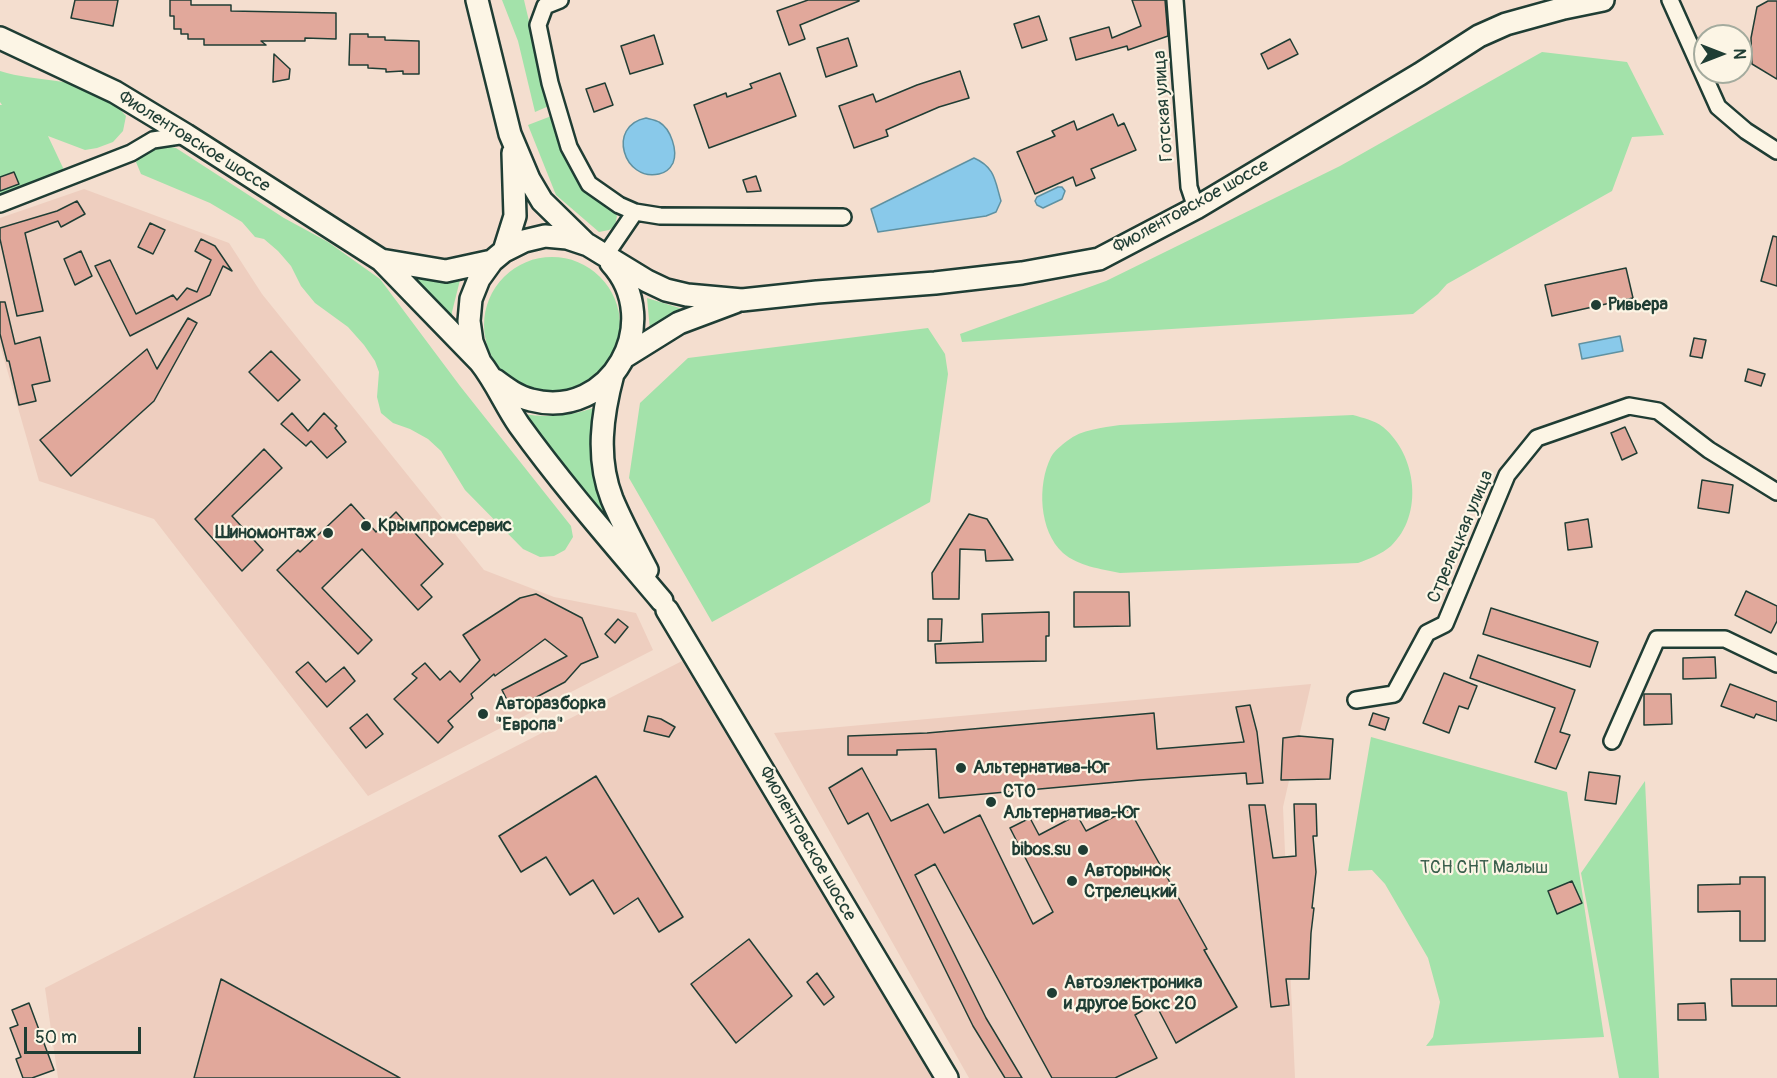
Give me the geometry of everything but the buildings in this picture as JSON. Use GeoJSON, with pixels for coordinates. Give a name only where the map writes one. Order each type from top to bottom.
{"type":"FeatureCollection","features":[{"type":"Feature","properties":{"kind":"main road"},"geometry":{"type":"LineString","coordinates":[[477,0],[513,143],[529,179],[542,201],[596,250]]}},
{"type":"Feature","properties":{"kind":"main road","name":"Фиолентовское шоссе"},"geometry":{"type":"LineString","coordinates":[[381,260],[446,271],[498,256],[524,241],[545,237],[567,238],[596,250],[666,290],[687,295],[742,300],[989,277],[1099,259],[1196,208],[1479,36],[1506,24],[1603,0]]}},
{"type":"Feature","properties":{"kind":"main road","name":"Фиолентовское шоссе"},"geometry":{"type":"LineString","coordinates":[[0,38],[115,92],[381,260],[480,362],[494,379],[518,423],[570,492],[662,601],[611,498],[604,473],[603,414],[614,374]]}},
{"type":"Feature","properties":{"kind":"main road"},"geometry":{"type":"LineString","coordinates":[[498,256],[515,216],[513,143]]}},
{"type":"Feature","properties":{"kind":"main road","name":"Фиолентовское шоссе"},"geometry":{"type":"LineString","coordinates":[[494,379],[512,392],[532,400],[555,403],[576,399],[597,389],[614,374],[626,356],[633,335],[634,314],[630,292],[620,272],[596,250]]}},
{"type":"Feature","properties":{"kind":"main road","name":"Фиолентовское шоссе"},"geometry":{"type":"LineString","coordinates":[[480,362],[470,332],[471,299],[479,279],[498,256]]}},
{"type":"Feature","properties":{"kind":"main road","name":"Фиолентовское шоссе"},"geometry":{"type":"LineString","coordinates":[[626,356],[679,323],[742,300]]}},
{"type":"Feature","properties":{"kind":"main road","name":"Фиолентовское шоссе"},"geometry":{"type":"LineString","coordinates":[[667,610],[947,1078]]}},
{"type":"Feature","properties":{"kind":"street"},"geometry":{"type":"LineString","coordinates":[[560,0],[545,6],[538,25],[550,83],[569,147],[589,184],[635,212],[660,216],[843,218]]}},
{"type":"Feature","properties":{"kind":"street","name":"Готская улица"},"geometry":{"type":"LineString","coordinates":[[1175,0],[1189,187],[1196,208]]}},
{"type":"Feature","properties":{"kind":"street"},"geometry":{"type":"LineString","coordinates":[[1670,0],[1718,107],[1746,131],[1777,150]]}},
{"type":"Feature","properties":{"kind":"street"},"geometry":{"type":"LineString","coordinates":[[0,204],[131,153],[153,140],[186,135]]}},
{"type":"Feature","properties":{"kind":"street"},"geometry":{"type":"LineString","coordinates":[[596,250],[635,212]]}},
{"type":"Feature","properties":{"kind":"street","name":"Стрелецкая улица"},"geometry":{"type":"LineString","coordinates":[[1356,700],[1394,693],[1427,633],[1445,624],[1507,475],[1536,438],[1629,406],[1658,411],[1709,450],[1777,492]]}},
{"type":"Feature","properties":{"kind":"street"},"geometry":{"type":"LineString","coordinates":[[1612,741],[1657,639],[1725,639],[1777,664]]}},
{"type":"Feature","properties":{"kind":"shaded area"},"geometry":{"type":"Polygon","coordinates":[[[84,189],[229,243],[262,294],[484,570],[554,597],[636,613],[653,650],[368,796],[154,519],[39,481],[0,345],[0,218],[84,189]]]}},
{"type":"Feature","properties":{"kind":"shaded area"},"geometry":{"type":"Polygon","coordinates":[[[682,661],[932,1078],[58,1078],[45,988],[682,661]]]}},
{"type":"Feature","properties":{"kind":"shaded area","name":"Авторынок Стрелецкий"},"geometry":{"type":"Polygon","coordinates":[[[1311,684],[1283,807],[1295,1078],[969,1078],[774,733],[1311,684]]]}},
{"type":"Feature","properties":{"kind":"green space"},"geometry":{"type":"Polygon","coordinates":[[[502,0],[524,0],[549,106],[535,112],[518,41],[502,0]]]}},
{"type":"Feature","properties":{"kind":"green space"},"geometry":{"type":"Polygon","coordinates":[[[1542,52],[1627,62],[1664,135],[1632,137],[1612,191],[1447,284],[1413,314],[962,342],[960,334],[1106,281],[1340,166],[1542,52]]]}},
{"type":"Feature","properties":{"kind":"green space"},"geometry":{"type":"Polygon","coordinates":[[[0,71],[73,84],[101,94],[126,116],[123,131],[113,142],[85,150],[48,136],[65,172],[0,199],[0,105],[2,105],[0,102],[0,71]]]}},
{"type":"Feature","properties":{"kind":"green space"},"geometry":{"type":"Polygon","coordinates":[[[554,115],[617,216],[615,226],[609,230],[599,232],[556,195],[528,125],[554,115]]]}},
{"type":"Feature","properties":{"kind":"green space"},"geometry":{"type":"Polygon","coordinates":[[[160,145],[176,148],[284,218],[328,242],[380,279],[460,386],[571,526],[573,537],[565,550],[554,556],[540,557],[523,549],[465,490],[441,451],[428,439],[393,423],[381,413],[377,397],[379,372],[375,361],[348,327],[315,303],[301,286],[291,266],[278,251],[264,239],[255,237],[242,222],[210,203],[141,174],[136,162],[145,150],[160,145]]]}},
{"type":"Feature","properties":{"kind":"green space"},"geometry":{"type":"Polygon","coordinates":[[[552,257],[578,262],[590,268],[600,277],[609,287],[615,299],[620,325],[615,351],[609,363],[600,373],[590,382],[578,388],[552,393],[526,388],[514,382],[504,373],[495,363],[489,351],[484,325],[489,299],[495,287],[504,277],[514,268],[526,262],[552,257]]]}},
{"type":"Feature","properties":{"kind":"green space"},"geometry":{"type":"Polygon","coordinates":[[[409,271],[442,282],[460,280],[452,312],[453,323],[409,271]]]}},
{"type":"Feature","properties":{"kind":"green space"},"geometry":{"type":"Polygon","coordinates":[[[647,298],[686,310],[650,330],[647,298]]]}},
{"type":"Feature","properties":{"kind":"green space"},"geometry":{"type":"Polygon","coordinates":[[[928,328],[945,354],[948,374],[930,502],[712,622],[629,478],[640,403],[688,358],[928,328]]]}},
{"type":"Feature","properties":{"kind":"green space"},"geometry":{"type":"Polygon","coordinates":[[[598,406],[628,547],[523,414],[561,415],[598,406]]]}},
{"type":"Feature","properties":{"kind":"green space"},"geometry":{"type":"Polygon","coordinates":[[[1353,415],[1380,425],[1394,439],[1403,453],[1412,485],[1412,502],[1402,533],[1391,546],[1367,560],[1358,563],[1120,573],[1076,561],[1063,553],[1049,533],[1042,494],[1047,468],[1056,450],[1079,434],[1120,425],[1353,415]]]}},
{"type":"Feature","properties":{"kind":"green space","name":"ТСН СНТ Малыш"},"geometry":{"type":"Polygon","coordinates":[[[1371,737],[1567,792],[1604,1037],[1426,1046],[1433,1037],[1440,1002],[1428,958],[1385,884],[1372,870],[1348,871],[1371,737]]]}},
{"type":"Feature","properties":{"kind":"green space"},"geometry":{"type":"Polygon","coordinates":[[[1645,781],[1659,1078],[1619,1078],[1581,873],[1645,781]]]}},
{"type":"Feature","properties":{"kind":"water"},"geometry":{"type":"Polygon","coordinates":[[[646,118],[663,125],[674,147],[673,163],[663,173],[647,174],[637,170],[629,162],[624,152],[623,141],[626,131],[634,123],[646,118]]]}},
{"type":"Feature","properties":{"kind":"water"},"geometry":{"type":"Polygon","coordinates":[[[974,158],[986,166],[993,175],[1001,201],[996,212],[986,216],[878,232],[871,209],[974,158]]]}},
{"type":"Feature","properties":{"kind":"water"},"geometry":{"type":"Polygon","coordinates":[[[1062,187],[1065,191],[1062,199],[1043,208],[1037,205],[1035,201],[1037,197],[1062,187]]]}},
{"type":"Feature","properties":{"kind":"water"},"geometry":{"type":"Polygon","coordinates":[[[1620,336],[1623,351],[1582,359],[1579,344],[1620,336]]]}},
{"type":"Feature","properties":{"kind":"place","name":"Ривьера"},"geometry":{"type":"Point","coordinates":[1596,305]}},
{"type":"Feature","properties":{"kind":"place","name":"Крымпромсервис"},"geometry":{"type":"Point","coordinates":[366,526]}},
{"type":"Feature","properties":{"kind":"place","name":"Шиномонтаж"},"geometry":{"type":"Point","coordinates":[328,533]}},
{"type":"Feature","properties":{"kind":"place","name":"Авторазборка \"Европа\""},"geometry":{"type":"Point","coordinates":[483,714]}},
{"type":"Feature","properties":{"kind":"place","name":"Альтернатива-Юг"},"geometry":{"type":"Point","coordinates":[961,768]}},
{"type":"Feature","properties":{"kind":"place","name":"СТО Альтернатива-Юг"},"geometry":{"type":"Point","coordinates":[991,802]}},
{"type":"Feature","properties":{"kind":"place","name":"bibos.su"},"geometry":{"type":"Point","coordinates":[1083,850]}},
{"type":"Feature","properties":{"kind":"place","name":"Авторынок Стрелецкий"},"geometry":{"type":"Point","coordinates":[1072,881]}},
{"type":"Feature","properties":{"kind":"place","name":"Автоэлектроника и другое Бокс 20"},"geometry":{"type":"Point","coordinates":[1052,993]}}]}
